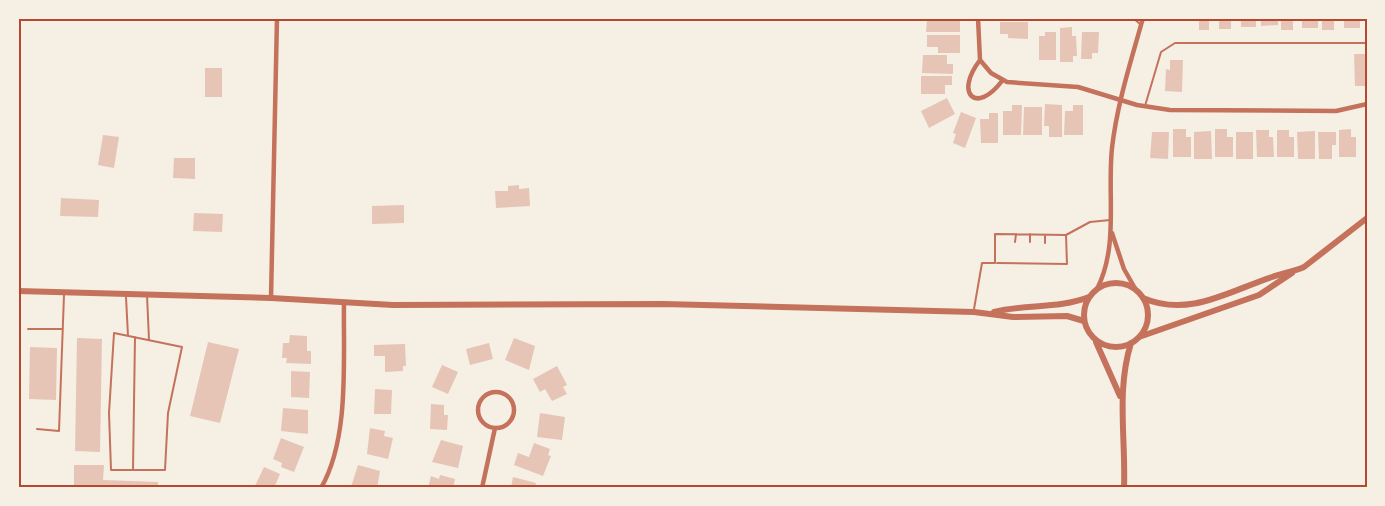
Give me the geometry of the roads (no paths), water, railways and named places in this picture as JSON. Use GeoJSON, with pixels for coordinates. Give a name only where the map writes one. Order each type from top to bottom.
{"type":"FeatureCollection","features":[{"type":"Feature","properties":{"kind":"street"},"geometry":{"type":"LineString","coordinates":[[271,298],[277,18]]}},
{"type":"Feature","properties":{"kind":"street"},"geometry":{"type":"LineString","coordinates":[[978,18],[980,60],[968,80],[967,89],[971,95],[979,98],[988,96],[1002,81]]}},
{"type":"Feature","properties":{"kind":"street"},"geometry":{"type":"LineString","coordinates":[[1121,399],[1084,321],[1085,304],[1097,289],[1105,273],[1111,230],[1109,182],[1120,99],[1143,18]]}},
{"type":"Feature","properties":{"kind":"street"},"geometry":{"type":"LineString","coordinates":[[980,60],[991,73],[1002,81],[1072,86],[1145,106],[1189,111],[1336,111],[1367,104]]}},
{"type":"Feature","properties":{"kind":"street"},"geometry":{"type":"LineString","coordinates":[[1095,340],[1113,347],[1131,344],[1139,337],[1259,295],[1304,267],[1367,218]]}},
{"type":"Feature","properties":{"kind":"street"},"geometry":{"type":"LineString","coordinates":[[1111,230],[1124,269],[1136,290],[1143,298],[1161,306],[1181,305],[1226,295],[1272,277],[1292,273]]}},
{"type":"Feature","properties":{"kind":"street"},"geometry":{"type":"LineString","coordinates":[[1097,289],[1116,283],[1136,290]]}},
{"type":"Feature","properties":{"kind":"street"},"geometry":{"type":"LineString","coordinates":[[18,291],[271,298],[393,305],[663,304],[974,312],[1013,317],[1067,316],[1084,321]]}},
{"type":"Feature","properties":{"kind":"street"},"geometry":{"type":"LineString","coordinates":[[991,313],[1013,307],[1058,305],[1089,297]]}},
{"type":"Feature","properties":{"kind":"street"},"geometry":{"type":"LineString","coordinates":[[1139,337],[1148,318],[1143,298]]}},
{"type":"Feature","properties":{"kind":"street"},"geometry":{"type":"LineString","coordinates":[[321,488],[332,469],[342,406],[344,302]]}},
{"type":"Feature","properties":{"kind":"street"},"geometry":{"type":"LineString","coordinates":[[1124,488],[1121,399],[1124,367],[1131,344]]}},
{"type":"Feature","properties":{"kind":"street"},"geometry":{"type":"LineString","coordinates":[[498,392],[508,396],[515,412],[510,422],[495,428],[483,423],[478,412],[479,405],[486,395],[498,392]]}},
{"type":"Feature","properties":{"kind":"street"},"geometry":{"type":"LineString","coordinates":[[482,488],[495,428]]}},
{"type":"Feature","properties":{"kind":"lane"},"geometry":{"type":"LineString","coordinates":[[1133,18],[1141,25]]}},
{"type":"Feature","properties":{"kind":"lane"},"geometry":{"type":"LineString","coordinates":[[1145,106],[1161,52],[1175,43],[1367,43]]}},
{"type":"Feature","properties":{"kind":"lane"},"geometry":{"type":"LineString","coordinates":[[996,263],[995,234],[1066,235],[1090,222],[1111,220]]}},
{"type":"Feature","properties":{"kind":"lane"},"geometry":{"type":"LineString","coordinates":[[1016,234],[1016,242]]}},
{"type":"Feature","properties":{"kind":"lane"},"geometry":{"type":"LineString","coordinates":[[1030,234],[1030,242]]}},
{"type":"Feature","properties":{"kind":"lane"},"geometry":{"type":"LineString","coordinates":[[1045,235],[1045,243]]}},
{"type":"Feature","properties":{"kind":"lane"},"geometry":{"type":"LineString","coordinates":[[974,312],[982,263],[1067,264],[1066,235]]}},
{"type":"Feature","properties":{"kind":"lane"},"geometry":{"type":"LineString","coordinates":[[1015,264],[1016,256]]}},
{"type":"Feature","properties":{"kind":"lane"},"geometry":{"type":"LineString","coordinates":[[1030,256],[1031,264]]}},
{"type":"Feature","properties":{"kind":"lane"},"geometry":{"type":"LineString","coordinates":[[1045,257],[1045,264]]}},
{"type":"Feature","properties":{"kind":"lane"},"geometry":{"type":"LineString","coordinates":[[38,429],[59,431],[64,292]]}},
{"type":"Feature","properties":{"kind":"lane"},"geometry":{"type":"LineString","coordinates":[[126,294],[128,336]]}},
{"type":"Feature","properties":{"kind":"lane"},"geometry":{"type":"LineString","coordinates":[[147,294],[148,340]]}},
{"type":"Feature","properties":{"kind":"lane"},"geometry":{"type":"LineString","coordinates":[[28,329],[63,329]]}},
{"type":"Feature","properties":{"kind":"lane"},"geometry":{"type":"LineString","coordinates":[[114,333],[128,336],[182,347],[168,413],[165,471],[111,470],[109,413],[114,333]]}},
{"type":"Feature","properties":{"kind":"lane"},"geometry":{"type":"LineString","coordinates":[[133,470],[135,337]]}}]}
